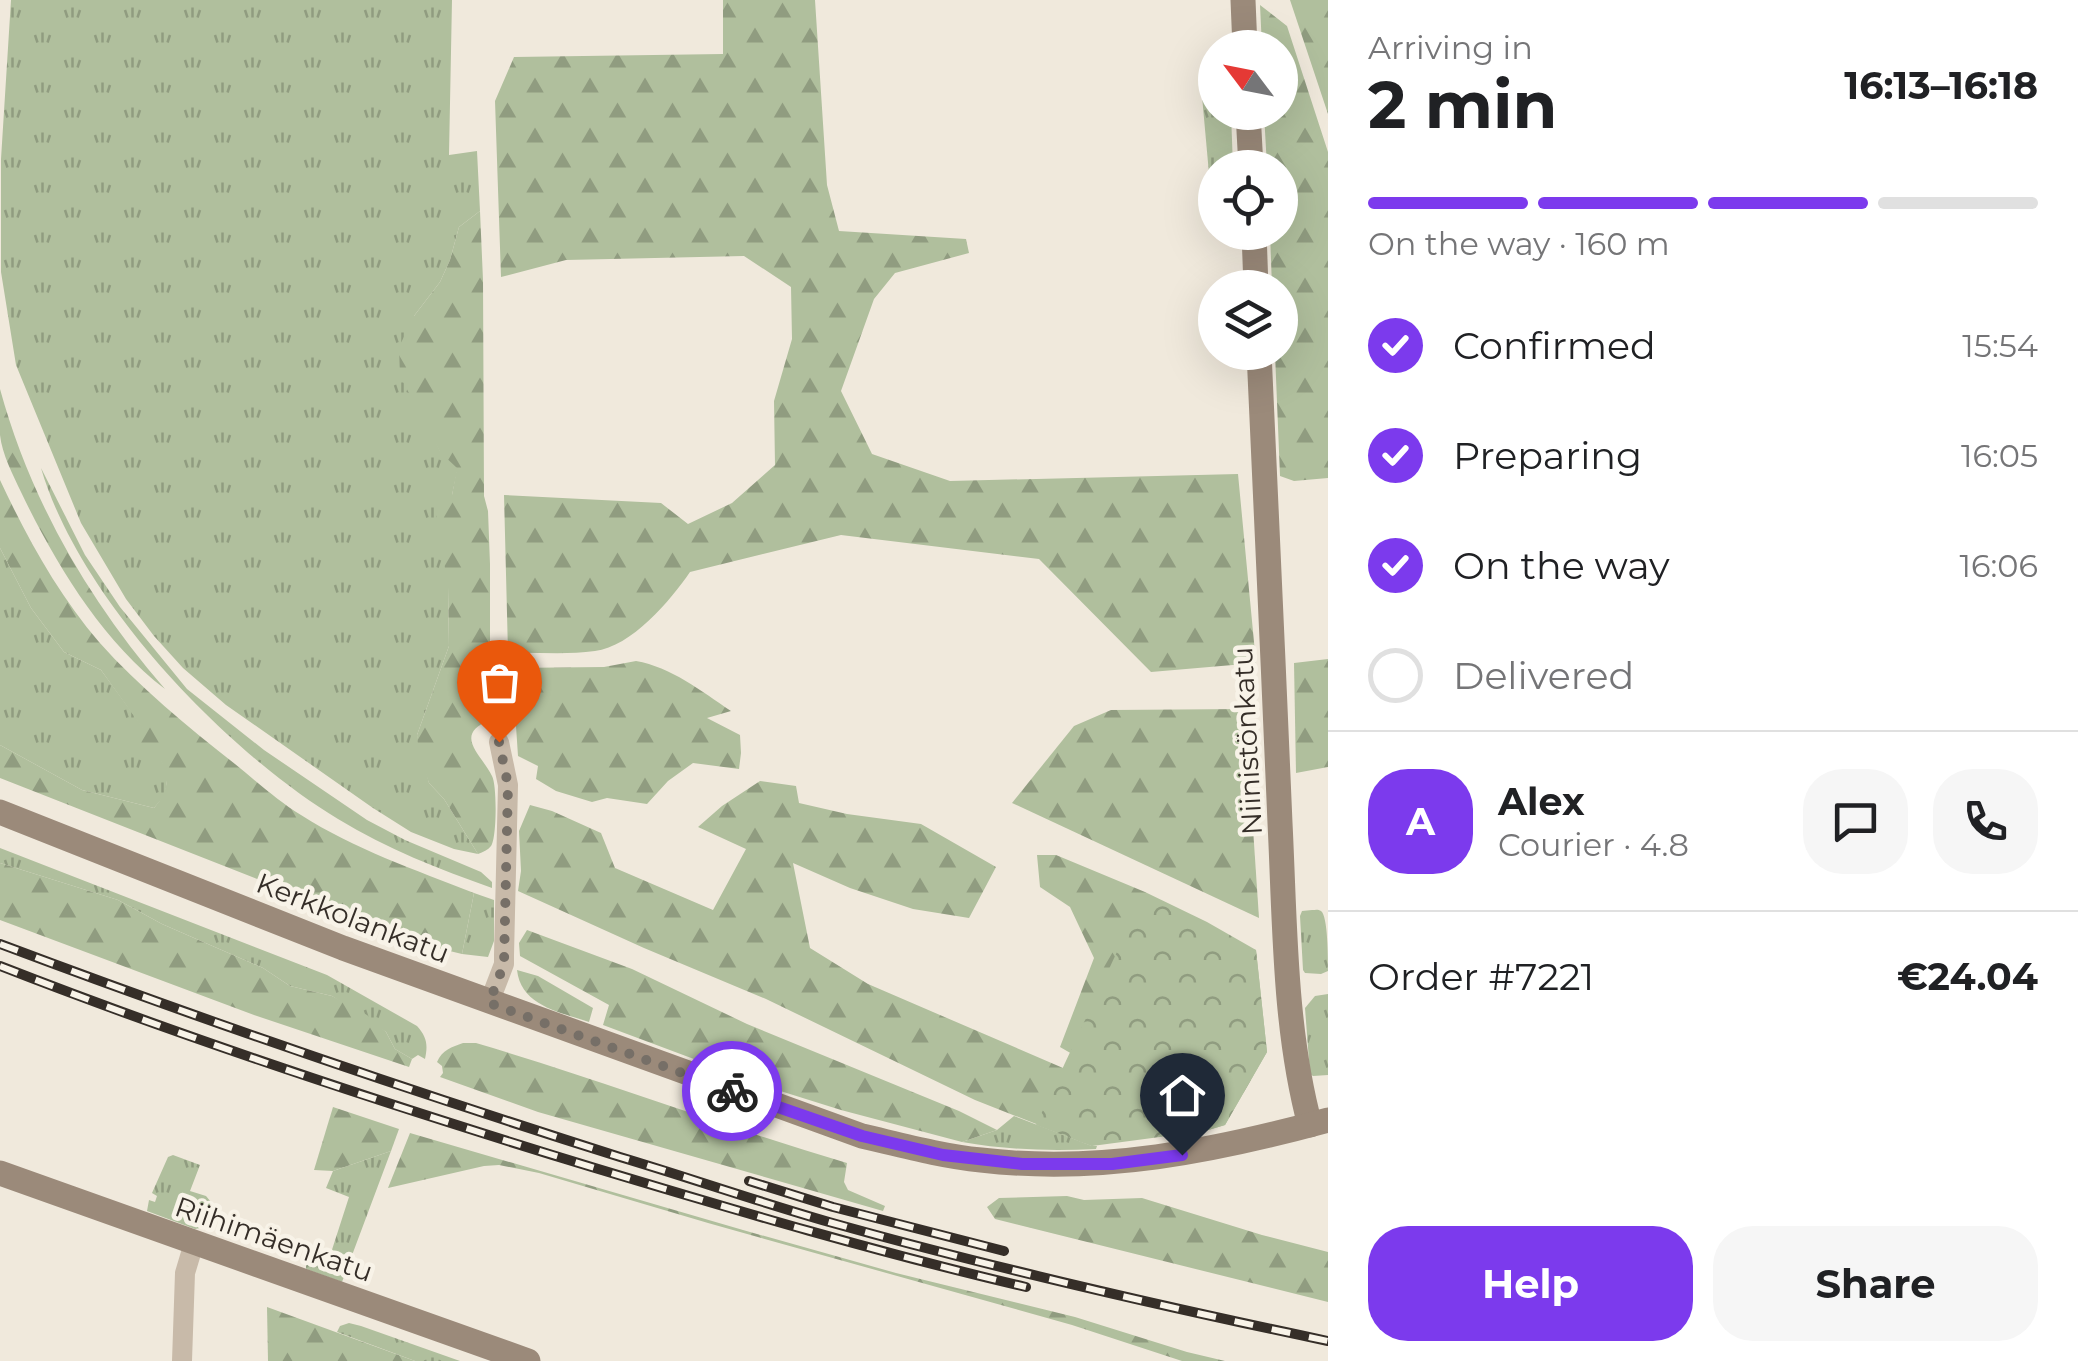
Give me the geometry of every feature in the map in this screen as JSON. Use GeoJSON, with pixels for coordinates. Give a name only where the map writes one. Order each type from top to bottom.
{"type":"FeatureCollection","features":[{"type":"Feature","properties":{"kind":"street"},"geometry":{"type":"LineString","coordinates":[[1243,0],[1244,30]]}},
{"type":"Feature","properties":{"kind":"street","name":"Niinistönkatu"},"geometry":{"type":"LineString","coordinates":[[1260,370],[1292,1028],[1299,1084],[1319,1122]]}},
{"type":"Feature","properties":{"kind":"street"},"geometry":{"type":"LineString","coordinates":[[489,1003],[504,964],[508,785],[499,742]]}},
{"type":"Feature","properties":{"kind":"street","name":"Kerkkolankatu"},"geometry":{"type":"LineString","coordinates":[[0,812],[489,1003],[847,1131],[943,1155],[1022,1164],[1112,1164],[1182,1155],[1319,1122]]}},
{"type":"Feature","properties":{"kind":"street","name":"Riihimäenkatu"},"geometry":{"type":"LineString","coordinates":[[0,1175],[528,1361]]}},
{"type":"Feature","properties":{"kind":"street"},"geometry":{"type":"LineString","coordinates":[[182,1361],[184,1274],[194,1244]]}},
{"type":"Feature","properties":{"kind":"green space"},"geometry":{"type":"Polygon","coordinates":[[[11,0],[452,0],[449,155],[477,151],[480,211],[459,227],[440,282],[414,316],[427,424],[440,451],[458,467],[452,495],[449,646],[417,735],[429,783],[444,799],[478,854],[411,832],[226,705],[183,668],[154,636],[126,599],[81,523],[16,365],[1,272],[1,159],[11,0]]]}},
{"type":"Feature","properties":{"kind":"green space"},"geometry":{"type":"Polygon","coordinates":[[[723,0],[815,0],[827,185],[839,231],[966,239],[969,253],[895,273],[874,299],[841,391],[872,454],[950,481],[1238,474],[1256,663],[1151,672],[1039,559],[841,535],[690,572],[649,620],[609,648],[574,653],[508,653],[504,495],[661,503],[688,524],[732,503],[775,465],[774,401],[792,339],[791,287],[744,256],[566,260],[501,277],[495,101],[514,57],[723,54],[723,0]]]}},
{"type":"Feature","properties":{"kind":"green space"},"geometry":{"type":"Polygon","coordinates":[[[1290,0],[1328,0],[1328,114],[1290,0]]]}},
{"type":"Feature","properties":{"kind":"green space"},"geometry":{"type":"Polygon","coordinates":[[[1260,5],[1288,30],[1261,30],[1260,5]]]}},
{"type":"Feature","properties":{"kind":"green space"},"geometry":{"type":"Polygon","coordinates":[[[1298,60],[1328,152],[1328,478],[1294,481],[1280,476],[1276,370],[1298,370],[1298,270],[1271,270],[1271,250],[1298,250],[1298,150],[1266,150],[1265,130],[1298,130],[1298,60]]]}},
{"type":"Feature","properties":{"kind":"green space"},"geometry":{"type":"Polygon","coordinates":[[[1205,130],[1232,130],[1232,150],[1207,150],[1205,130]]]}},
{"type":"Feature","properties":{"kind":"green space"},"geometry":{"type":"Polygon","coordinates":[[[480,211],[484,496],[490,564],[490,720],[473,732],[471,739],[492,776],[496,811],[491,846],[478,854],[444,799],[429,783],[419,754],[417,735],[449,646],[448,587],[435,507],[439,496],[452,495],[457,468],[440,452],[400,376],[399,347],[414,316],[440,282],[459,227],[480,211]]]}},
{"type":"Feature","properties":{"kind":"green space"},"geometry":{"type":"Polygon","coordinates":[[[0,389],[28,471],[66,548],[112,621],[165,689],[142,670],[101,624],[49,546],[3,450],[0,389]]]}},
{"type":"Feature","properties":{"kind":"green space"},"geometry":{"type":"Polygon","coordinates":[[[41,468],[85,555],[120,607],[187,689],[264,750],[367,820],[481,872],[492,882],[492,888],[414,858],[338,819],[294,789],[204,712],[122,618],[87,568],[60,518],[41,468]]]}},
{"type":"Feature","properties":{"kind":"green space"},"geometry":{"type":"Polygon","coordinates":[[[0,480],[32,544],[70,605],[114,659],[164,706],[301,815],[364,849],[474,893],[462,954],[425,945],[0,778],[0,745],[82,790],[154,808],[167,780],[161,761],[141,760],[130,737],[146,733],[101,670],[64,652],[31,608],[0,548],[0,480]]]}},
{"type":"Feature","properties":{"kind":"green space"},"geometry":{"type":"Polygon","coordinates":[[[0,548],[31,608],[64,652],[101,670],[147,733],[168,773],[165,795],[154,808],[82,790],[0,745],[0,548]]]}},
{"type":"Feature","properties":{"kind":"green space"},"geometry":{"type":"Polygon","coordinates":[[[1328,659],[1328,767],[1296,773],[1294,663],[1328,659]]]}},
{"type":"Feature","properties":{"kind":"green space"},"geometry":{"type":"Polygon","coordinates":[[[636,661],[674,674],[731,711],[707,718],[740,735],[739,769],[693,763],[668,781],[647,804],[607,798],[592,802],[556,791],[536,779],[538,766],[518,756],[516,726],[506,719],[510,668],[604,667],[636,661]]]}},
{"type":"Feature","properties":{"kind":"green space"},"geometry":{"type":"Polygon","coordinates":[[[1245,709],[1259,918],[1012,803],[1074,726],[1111,710],[1245,709]]]}},
{"type":"Feature","properties":{"kind":"green space"},"geometry":{"type":"Polygon","coordinates":[[[760,781],[796,786],[799,803],[921,824],[996,867],[969,918],[913,909],[793,863],[810,948],[868,984],[1063,1068],[1107,1101],[1092,1146],[975,1100],[766,999],[518,891],[519,831],[530,805],[601,833],[615,868],[713,910],[746,849],[698,827],[760,781]]]}},
{"type":"Feature","properties":{"kind":"green space"},"geometry":{"type":"Polygon","coordinates":[[[0,848],[327,975],[417,1026],[426,1041],[425,1059],[418,1055],[412,1059],[395,1049],[386,1032],[332,996],[290,986],[263,968],[162,924],[118,900],[0,863],[0,848]]]}},
{"type":"Feature","properties":{"kind":"green space"},"geometry":{"type":"Polygon","coordinates":[[[1037,855],[1056,855],[1145,892],[1151,919],[1256,950],[1267,1052],[1225,1125],[1205,1131],[1060,1047],[1094,958],[1070,907],[1040,887],[1037,855]]]}},
{"type":"Feature","properties":{"kind":"green space"},"geometry":{"type":"Polygon","coordinates":[[[0,863],[118,900],[162,924],[263,968],[290,986],[332,996],[367,1015],[386,1032],[395,1049],[412,1059],[409,1067],[254,1015],[0,920],[0,863]]]}},
{"type":"Feature","properties":{"kind":"green space"},"geometry":{"type":"Polygon","coordinates":[[[1145,892],[1256,950],[1267,1052],[1225,1125],[1092,1146],[1036,1125],[1145,892]]]}},
{"type":"Feature","properties":{"kind":"green space"},"geometry":{"type":"Polygon","coordinates":[[[474,893],[494,900],[494,941],[488,957],[462,954],[474,893]]]}},
{"type":"Feature","properties":{"kind":"green space"},"geometry":{"type":"Polygon","coordinates":[[[1318,910],[1323,914],[1326,929],[1328,971],[1305,973],[1300,916],[1302,911],[1318,910]]]}},
{"type":"Feature","properties":{"kind":"green space"},"geometry":{"type":"Polygon","coordinates":[[[527,930],[632,969],[747,1024],[997,1130],[962,1142],[841,1110],[603,1025],[609,1005],[520,956],[519,943],[527,930]]]}},
{"type":"Feature","properties":{"kind":"green space"},"geometry":{"type":"Polygon","coordinates":[[[517,970],[538,976],[593,1008],[589,1022],[534,1000],[520,982],[517,970]]]}},
{"type":"Feature","properties":{"kind":"green space"},"geometry":{"type":"Polygon","coordinates":[[[1328,994],[1328,1075],[1313,1076],[1305,1008],[1315,996],[1328,994]]]}},
{"type":"Feature","properties":{"kind":"green space"},"geometry":{"type":"Polygon","coordinates":[[[463,1043],[523,1057],[847,1163],[844,1182],[848,1190],[885,1206],[883,1211],[538,1112],[440,1077],[443,1073],[439,1058],[463,1043]]]}},
{"type":"Feature","properties":{"kind":"green space"},"geometry":{"type":"Polygon","coordinates":[[[333,1107],[399,1129],[391,1151],[333,1171],[314,1170],[333,1107]]]}},
{"type":"Feature","properties":{"kind":"green space"},"geometry":{"type":"Polygon","coordinates":[[[1014,1116],[1097,1146],[1096,1149],[1029,1149],[962,1142],[997,1130],[1014,1116]]]}},
{"type":"Feature","properties":{"kind":"green space"},"geometry":{"type":"Polygon","coordinates":[[[410,1133],[896,1273],[1075,1317],[1225,1361],[1182,1361],[1072,1325],[539,1173],[484,1166],[388,1188],[410,1133]]]}},
{"type":"Feature","properties":{"kind":"green space"},"geometry":{"type":"Polygon","coordinates":[[[391,1151],[342,1282],[306,1269],[309,1255],[329,1259],[349,1197],[326,1188],[333,1171],[391,1151]]]}},
{"type":"Feature","properties":{"kind":"green space"},"geometry":{"type":"Polygon","coordinates":[[[173,1155],[200,1165],[190,1191],[211,1202],[200,1228],[147,1211],[149,1200],[155,1202],[157,1196],[152,1193],[168,1157],[173,1155]]]}},
{"type":"Feature","properties":{"kind":"green space"},"geometry":{"type":"Polygon","coordinates":[[[1067,1196],[1084,1200],[1142,1198],[1328,1252],[1328,1302],[995,1219],[987,1207],[999,1198],[1067,1196]]]}},
{"type":"Feature","properties":{"kind":"green space"},"geometry":{"type":"Polygon","coordinates":[[[267,1307],[415,1361],[268,1361],[267,1307]]]}},
{"type":"Feature","properties":{"kind":"green space"},"geometry":{"type":"Polygon","coordinates":[[[349,1323],[460,1361],[415,1361],[337,1332],[349,1323]]]}},
{"type":"Feature","properties":{"kind":"railway"},"geometry":{"type":"LineString","coordinates":[[0,944],[386,1081],[803,1214],[1015,1271],[1328,1341]]}},
{"type":"Feature","properties":{"kind":"railway"},"geometry":{"type":"LineString","coordinates":[[0,966],[221,1047],[520,1145],[809,1231],[1026,1287]]}},
{"type":"Feature","properties":{"kind":"railway"},"geometry":{"type":"LineString","coordinates":[[749,1181],[1004,1251]]}},
{"type":"Feature","properties":{"kind":"way so far"},"geometry":{"type":"LineString","coordinates":[[499,742],[508,785],[504,964],[489,1003],[732,1091]]}},
{"type":"Feature","properties":{"kind":"route"},"geometry":{"type":"LineString","coordinates":[[732,1091],[862,1136],[943,1155],[1022,1164],[1112,1164],[1182,1155]]}}]}
